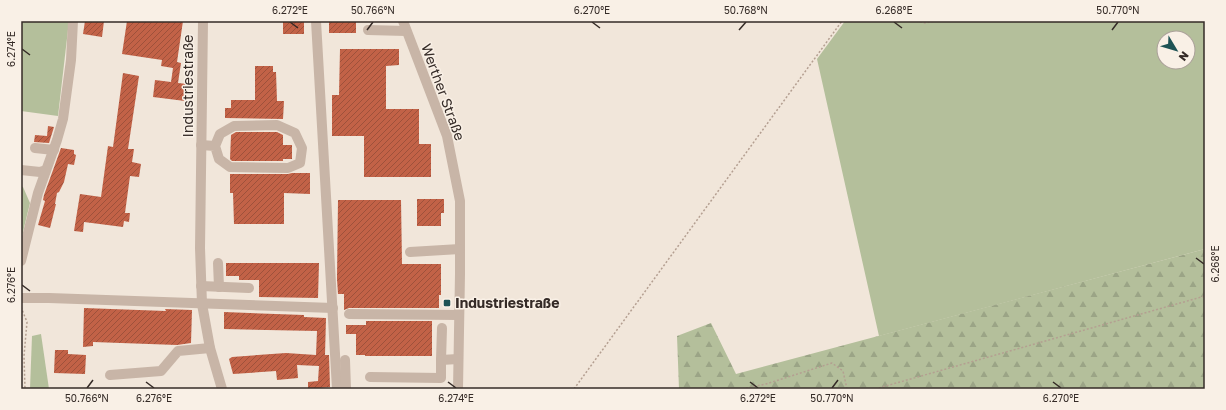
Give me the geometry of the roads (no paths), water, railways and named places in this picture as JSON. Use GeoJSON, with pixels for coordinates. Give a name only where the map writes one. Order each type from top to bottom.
{"type":"FeatureCollection","features":[{"type":"Feature","properties":{"kind":"street"},"geometry":{"type":"LineString","coordinates":[[21,262],[38,193],[54,150],[63,119],[71,60],[73,21]]}},
{"type":"Feature","properties":{"kind":"street","name":"Industriestraße"},"geometry":{"type":"LineString","coordinates":[[203,21],[200,248],[202,304],[210,348],[222,389]]}},
{"type":"Feature","properties":{"kind":"street"},"geometry":{"type":"LineString","coordinates":[[316,21],[338,389]]}},
{"type":"Feature","properties":{"kind":"street","name":"Werther Straße"},"geometry":{"type":"LineString","coordinates":[[403,21],[447,136],[460,201],[458,389]]}},
{"type":"Feature","properties":{"kind":"street"},"geometry":{"type":"LineString","coordinates":[[368,30],[406,31]]}},
{"type":"Feature","properties":{"kind":"street"},"geometry":{"type":"LineString","coordinates":[[277,125],[295,133],[302,148],[300,163],[288,168],[230,167],[219,159],[215,146],[220,134],[234,126],[277,125]]}},
{"type":"Feature","properties":{"kind":"street"},"geometry":{"type":"LineString","coordinates":[[201,145],[215,146]]}},
{"type":"Feature","properties":{"kind":"street"},"geometry":{"type":"LineString","coordinates":[[35,148],[54,150]]}},
{"type":"Feature","properties":{"kind":"street"},"geometry":{"type":"LineString","coordinates":[[21,170],[40,172],[46,170]]}},
{"type":"Feature","properties":{"kind":"street"},"geometry":{"type":"LineString","coordinates":[[410,252],[460,249]]}},
{"type":"Feature","properties":{"kind":"street"},"geometry":{"type":"LineString","coordinates":[[218,263],[218,287]]}},
{"type":"Feature","properties":{"kind":"street"},"geometry":{"type":"LineString","coordinates":[[202,286],[249,288]]}},
{"type":"Feature","properties":{"kind":"street"},"geometry":{"type":"LineString","coordinates":[[21,298],[333,308]]}},
{"type":"Feature","properties":{"kind":"street"},"geometry":{"type":"LineString","coordinates":[[349,314],[459,315]]}},
{"type":"Feature","properties":{"kind":"street"},"geometry":{"type":"LineString","coordinates":[[370,377],[441,378],[442,328]]}},
{"type":"Feature","properties":{"kind":"street"},"geometry":{"type":"LineString","coordinates":[[110,375],[161,371],[178,351],[210,348]]}},
{"type":"Feature","properties":{"kind":"street"},"geometry":{"type":"LineString","coordinates":[[441,360],[458,359]]}},
{"type":"Feature","properties":{"kind":"street"},"geometry":{"type":"LineString","coordinates":[[345,360],[346,389]]}},
{"type":"Feature","properties":{"kind":"place","name":"Industriestraße"},"geometry":{"type":"Point","coordinates":[447,303]}}]}
